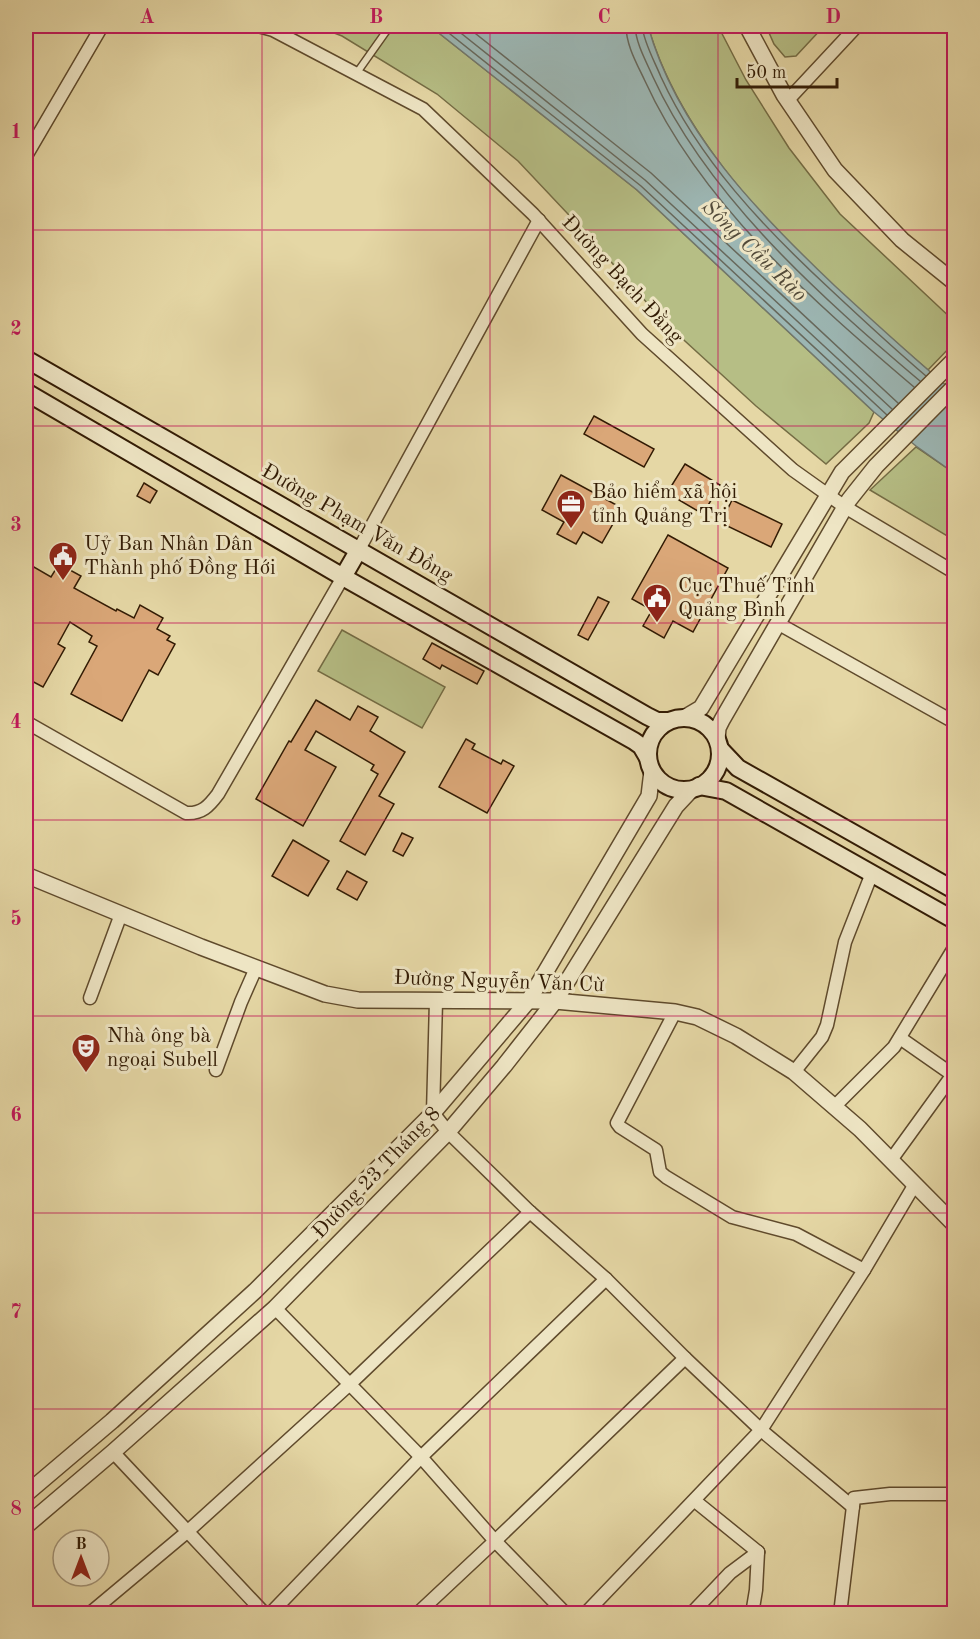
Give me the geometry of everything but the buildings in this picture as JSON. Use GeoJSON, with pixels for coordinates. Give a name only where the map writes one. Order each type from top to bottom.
{"type":"FeatureCollection","features":[{"type":"Feature","properties":{"kind":"main road","name":"Đường Phạm Văn Đồng"},"geometry":{"type":"LineString","coordinates":[[26,359],[647,716],[657,721],[676,720]]}},
{"type":"Feature","properties":{"kind":"main road"},"geometry":{"type":"LineString","coordinates":[[26,392],[343,578],[634,741],[641,746],[662,783],[672,789],[695,788],[726,791],[954,920]]}},
{"type":"Feature","properties":{"kind":"main road"},"geometry":{"type":"LineString","coordinates":[[343,578],[358,551]]}},
{"type":"Feature","properties":{"kind":"main road"},"geometry":{"type":"LineString","coordinates":[[650,764],[648,746],[652,736],[676,720],[704,723],[738,768],[954,890]]}},
{"type":"Feature","properties":{"kind":"main road"},"geometry":{"type":"LineString","coordinates":[[695,788],[704,785],[719,766],[719,745]]}},
{"type":"Feature","properties":{"kind":"street"},"geometry":{"type":"LineString","coordinates":[[26,156],[102,26]]}},
{"type":"Feature","properties":{"kind":"street","name":"Đường Bạch Đằng"},"geometry":{"type":"LineString","coordinates":[[258,26],[273,30],[423,109],[539,220],[642,334],[793,470],[845,507],[954,572]]}},
{"type":"Feature","properties":{"kind":"street"},"geometry":{"type":"LineString","coordinates":[[747,26],[788,100],[835,170],[902,240],[954,282]]}},
{"type":"Feature","properties":{"kind":"street"},"geometry":{"type":"LineString","coordinates":[[788,100],[857,26]]}},
{"type":"Feature","properties":{"kind":"street"},"geometry":{"type":"LineString","coordinates":[[358,551],[539,220]]}},
{"type":"Feature","properties":{"kind":"street"},"geometry":{"type":"LineString","coordinates":[[676,720],[701,708],[842,472],[954,361]]}},
{"type":"Feature","properties":{"kind":"street"},"geometry":{"type":"LineString","coordinates":[[719,745],[718,728],[722,720],[845,507],[864,479],[954,387]]}},
{"type":"Feature","properties":{"kind":"street"},"geometry":{"type":"LineString","coordinates":[[26,722],[186,813],[202,811],[218,794],[343,578]]}},
{"type":"Feature","properties":{"kind":"street"},"geometry":{"type":"LineString","coordinates":[[779,624],[954,722]]}},
{"type":"Feature","properties":{"kind":"street","name":"Đường 23 Tháng 8"},"geometry":{"type":"LineString","coordinates":[[26,1494],[112,1421],[255,1291],[434,1113],[529,1000],[650,796],[650,764]]}},
{"type":"Feature","properties":{"kind":"street","name":"Đường 23 Tháng 8"},"geometry":{"type":"LineString","coordinates":[[26,1526],[275,1308],[448,1132],[555,1001],[676,806],[695,788]]}},
{"type":"Feature","properties":{"kind":"street"},"geometry":{"type":"LineString","coordinates":[[794,1072],[822,1037],[827,1025],[845,942],[872,873]]}},
{"type":"Feature","properties":{"kind":"street","name":"Đường Nguyễn Văn Cừ"},"geometry":{"type":"LineString","coordinates":[[26,875],[325,994],[358,1000],[555,1001],[675,1012],[697,1017],[736,1036],[794,1072],[891,1160],[954,1224]]}},
{"type":"Feature","properties":{"kind":"street"},"geometry":{"type":"LineString","coordinates":[[90,998],[122,915]]}},
{"type":"Feature","properties":{"kind":"street"},"geometry":{"type":"LineString","coordinates":[[834,1107],[894,1047],[954,948]]}},
{"type":"Feature","properties":{"kind":"street"},"geometry":{"type":"LineString","coordinates":[[216,1070],[256,968]]}},
{"type":"Feature","properties":{"kind":"street"},"geometry":{"type":"LineString","coordinates":[[436,1001],[434,1113],[448,1132],[761,1430],[853,1508]]}},
{"type":"Feature","properties":{"kind":"street"},"geometry":{"type":"LineString","coordinates":[[675,1012],[617,1123],[656,1150],[660,1172],[666,1177],[732,1217],[796,1234],[864,1270]]}},
{"type":"Feature","properties":{"kind":"street"},"geometry":{"type":"LineString","coordinates":[[891,1160],[954,1074],[900,1038]]}},
{"type":"Feature","properties":{"kind":"street"},"geometry":{"type":"LineString","coordinates":[[585,1614],[761,1430],[864,1270],[915,1184]]}},
{"type":"Feature","properties":{"kind":"street"},"geometry":{"type":"LineString","coordinates":[[89,1614],[187,1532],[351,1383],[530,1212]]}},
{"type":"Feature","properties":{"kind":"street"},"geometry":{"type":"LineString","coordinates":[[270,1614],[421,1457],[606,1280]]}},
{"type":"Feature","properties":{"kind":"street"},"geometry":{"type":"LineString","coordinates":[[275,1308],[351,1383],[421,1457],[495,1541],[566,1614]]}},
{"type":"Feature","properties":{"kind":"street"},"geometry":{"type":"LineString","coordinates":[[417,1614],[684,1358]]}},
{"type":"Feature","properties":{"kind":"street"},"geometry":{"type":"LineString","coordinates":[[113,1452],[265,1614]]}},
{"type":"Feature","properties":{"kind":"street"},"geometry":{"type":"LineString","coordinates":[[840,1614],[854,1498],[890,1494],[954,1494]]}},
{"type":"Feature","properties":{"kind":"street"},"geometry":{"type":"LineString","coordinates":[[695,1501],[758,1552]]}},
{"type":"Feature","properties":{"kind":"street"},"geometry":{"type":"LineString","coordinates":[[691,1614],[730,1574],[758,1552]]}},
{"type":"Feature","properties":{"kind":"street"},"geometry":{"type":"LineString","coordinates":[[752,1614],[758,1552]]}},
{"type":"Feature","properties":{"kind":"lane"},"geometry":{"type":"LineString","coordinates":[[356,74],[390,26]]}},
{"type":"Feature","properties":{"kind":"green space"},"geometry":{"type":"Polygon","coordinates":[[[316,26],[430,26],[637,190],[874,412],[869,423],[826,464],[756,406],[662,320],[584,231],[518,161],[437,94],[342,36],[316,26]]]}},
{"type":"Feature","properties":{"kind":"green space"},"geometry":{"type":"Polygon","coordinates":[[[648,26],[718,26],[746,80],[789,148],[840,214],[954,321],[954,343],[928,370],[845,298],[804,258],[763,216],[726,171],[693,125],[667,76],[648,26]]]}},
{"type":"Feature","properties":{"kind":"green space"},"geometry":{"type":"Polygon","coordinates":[[[766,26],[824,26],[796,56],[785,57],[774,44],[766,26]]]}},
{"type":"Feature","properties":{"kind":"green space"},"geometry":{"type":"Polygon","coordinates":[[[916,447],[954,473],[954,540],[870,490],[916,447]]]}},
{"type":"Feature","properties":{"kind":"green space"},"geometry":{"type":"Polygon","coordinates":[[[342,630],[445,687],[422,728],[318,671],[342,630]]]}},
{"type":"Feature","properties":{"kind":"water","name":"Sông Cầu Rào"},"geometry":{"type":"Polygon","coordinates":[[[430,26],[648,26],[661,64],[679,100],[700,135],[724,168],[777,229],[806,258],[954,392],[954,473],[874,412],[637,190],[430,26]]]}},
{"type":"Feature","properties":{"kind":"place","name":"Bảo hiểm xã hội tỉnh Quảng Trị"},"geometry":{"type":"Point","coordinates":[571,530]}},
{"type":"Feature","properties":{"kind":"place","name":"Uỷ Ban Nhân Dân Thành phố Đồng Hới"},"geometry":{"type":"Point","coordinates":[63,582]}},
{"type":"Feature","properties":{"kind":"place","name":"Cục Thuế Tỉnh Quảng Bình"},"geometry":{"type":"Point","coordinates":[657,624]}},
{"type":"Feature","properties":{"kind":"place","name":"Nhà ông bà ngoại Subell"},"geometry":{"type":"Point","coordinates":[86,1074]}}]}
